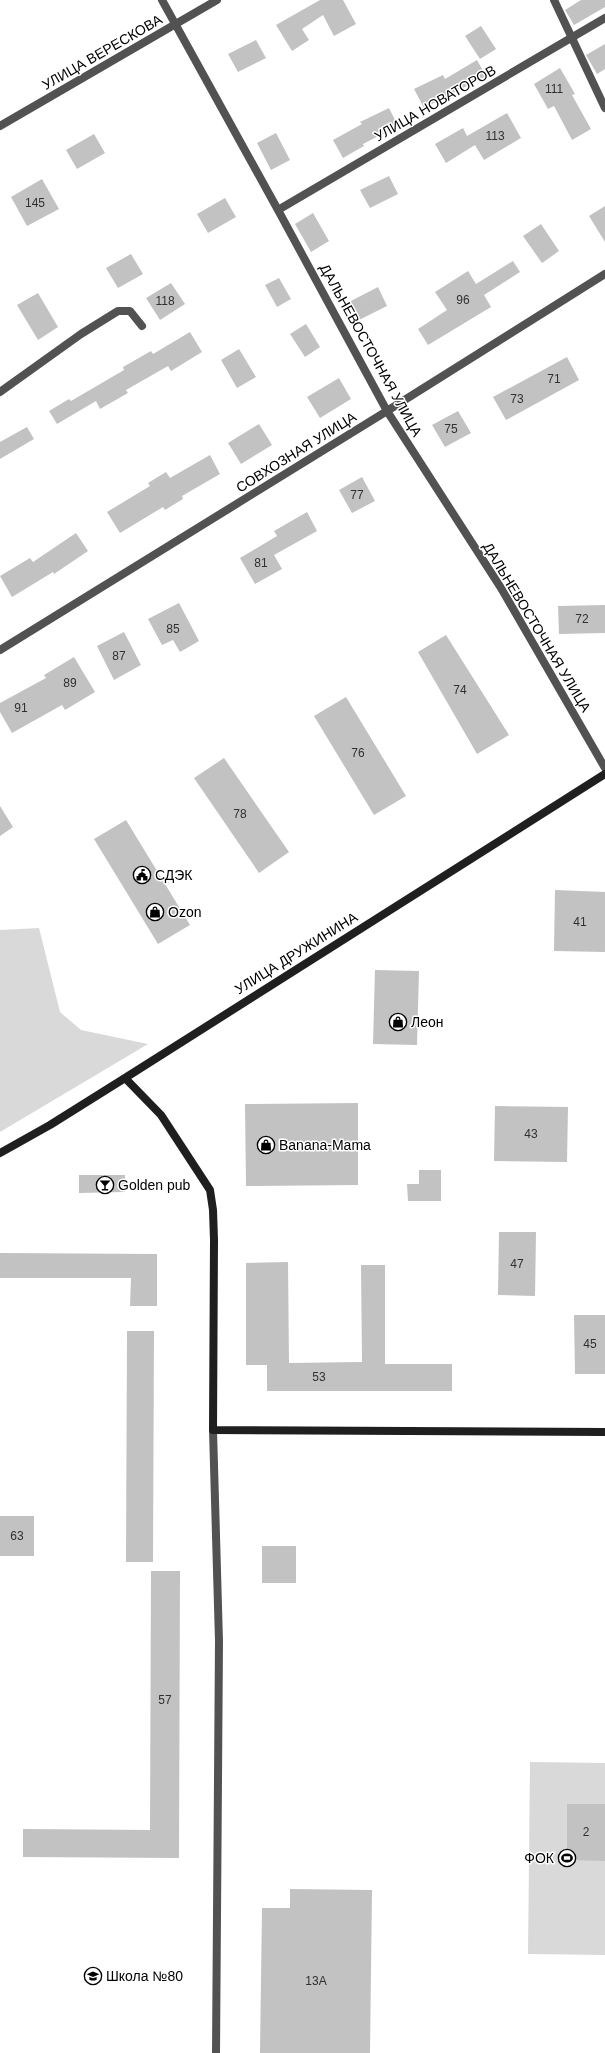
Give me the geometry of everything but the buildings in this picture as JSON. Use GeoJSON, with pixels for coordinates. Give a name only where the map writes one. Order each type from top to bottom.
{"type":"FeatureCollection","features":[{"type":"Feature","properties":{"kind":"street","name":"ДАЛЬНЕВОСТОЧНАЯ УЛИЦА"},"geometry":{"type":"LineString","coordinates":[[162,0],[387,411],[501,588],[605,768]]}},
{"type":"Feature","properties":{"kind":"street","name":"УЛИЦА ВЕРЕСКОВА"},"geometry":{"type":"LineString","coordinates":[[0,126],[217,0]]}},
{"type":"Feature","properties":{"kind":"street"},"geometry":{"type":"LineString","coordinates":[[554,0],[605,108]]}},
{"type":"Feature","properties":{"kind":"street","name":"УЛИЦА НОВАТОРОВ"},"geometry":{"type":"LineString","coordinates":[[278,210],[605,18]]}},
{"type":"Feature","properties":{"kind":"street","name":"СОВХОЗНАЯ УЛИЦА"},"geometry":{"type":"LineString","coordinates":[[0,650],[387,411],[605,274]]}},
{"type":"Feature","properties":{"kind":"street"},"geometry":{"type":"LineString","coordinates":[[0,392],[82,334],[118,311],[130,311],[142,326]]}},
{"type":"Feature","properties":{"kind":"street","name":"УЛИЦА ДРУЖИНИНА"},"geometry":{"type":"LineString","coordinates":[[0,1153],[50,1125],[605,774]]}},
{"type":"Feature","properties":{"kind":"street"},"geometry":{"type":"LineString","coordinates":[[125,1078],[161,1115],[210,1190],[213,1210],[213,1430],[219,1641],[216,2053]]}},
{"type":"Feature","properties":{"kind":"street"},"geometry":{"type":"LineString","coordinates":[[213,1430],[605,1432]]}},
{"type":"Feature","properties":{"kind":"shaded area"},"geometry":{"type":"Polygon","coordinates":[[[39,928],[60,1012],[81,1030],[148,1044],[0,1132],[0,930],[39,928]]]}},
{"type":"Feature","properties":{"kind":"shaded area","name":"ФОК"},"geometry":{"type":"Polygon","coordinates":[[[530,1762],[605,1763],[605,1955],[528,1954],[530,1762]]]}},
{"type":"Feature","properties":{"kind":"place","name":"СДЭК"},"geometry":{"type":"Point","coordinates":[142,875]}},
{"type":"Feature","properties":{"kind":"place","name":"Ozon"},"geometry":{"type":"Point","coordinates":[155,912]}},
{"type":"Feature","properties":{"kind":"place","name":"Леон"},"geometry":{"type":"Point","coordinates":[398,1022]}},
{"type":"Feature","properties":{"kind":"place","name":"Banana-Mama"},"geometry":{"type":"Point","coordinates":[266,1145]}},
{"type":"Feature","properties":{"kind":"place","name":"Golden pub"},"geometry":{"type":"Point","coordinates":[105,1185]}},
{"type":"Feature","properties":{"kind":"place","name":"ФОК"},"geometry":{"type":"Point","coordinates":[567,1858]}},
{"type":"Feature","properties":{"kind":"place","name":"Школа №80"},"geometry":{"type":"Point","coordinates":[93,1976]}}]}
